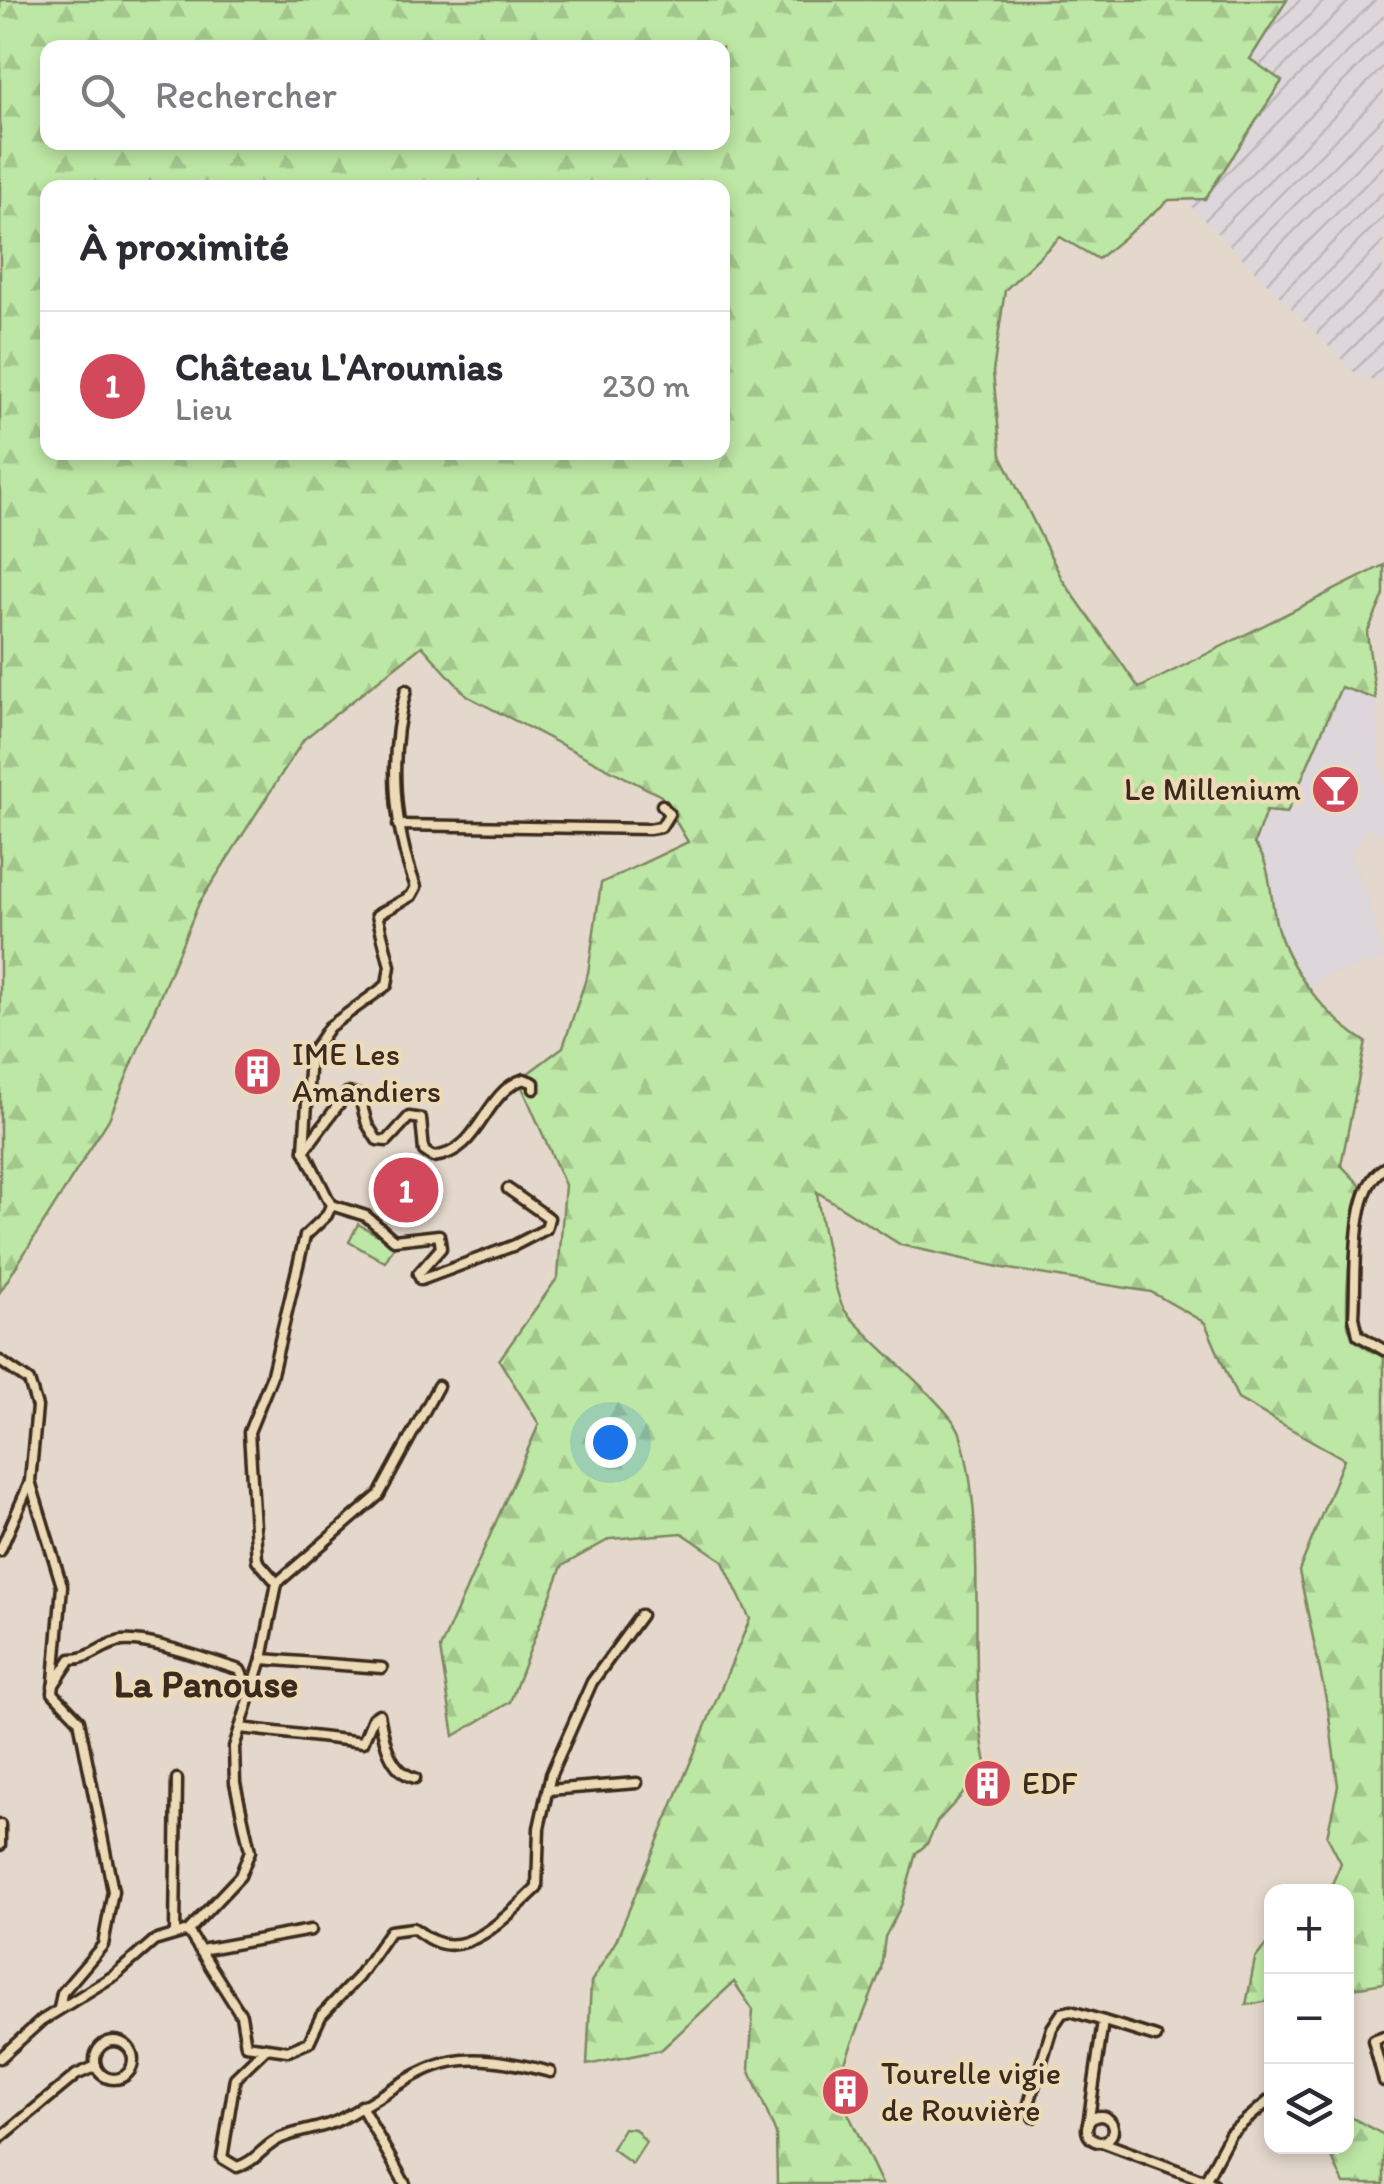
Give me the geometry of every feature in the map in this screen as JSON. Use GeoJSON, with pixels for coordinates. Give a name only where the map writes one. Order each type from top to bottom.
{"type":"FeatureCollection","features":[{"type":"Feature","properties":{"kind":"street"},"geometry":{"type":"LineString","coordinates":[[277,1583],[257,1560],[249,1432],[271,1378],[304,1236],[328,1215],[331,1205],[304,1150],[310,1055],[329,1027],[387,985],[390,966],[377,915],[414,893],[398,825],[397,763],[406,690]]}},
{"type":"Feature","properties":{"kind":"street"},"geometry":{"type":"LineString","coordinates":[[398,825],[649,829],[661,828],[667,820],[669,814],[662,805]]}},
{"type":"Feature","properties":{"kind":"street"},"geometry":{"type":"LineString","coordinates":[[304,1150],[348,1093],[360,1096],[367,1124],[378,1140],[387,1141],[409,1117],[420,1118],[424,1151],[432,1157],[452,1153],[480,1129],[494,1101],[510,1084],[524,1078],[531,1080],[534,1089]]}},
{"type":"Feature","properties":{"kind":"street"},"geometry":{"type":"LineString","coordinates":[[1384,1168],[1369,1180],[1361,1205],[1354,1317],[1358,1335],[1384,1350]]}},
{"type":"Feature","properties":{"kind":"street"},"geometry":{"type":"LineString","coordinates":[[331,1205],[366,1216],[394,1240],[438,1235],[441,1248],[418,1274],[421,1280],[430,1279],[442,1268],[515,1246],[546,1228],[549,1218],[508,1188]]}},
{"type":"Feature","properties":{"kind":"street"},"geometry":{"type":"LineString","coordinates":[[0,1361],[18,1370],[35,1392],[30,1481],[0,1551]]}},
{"type":"Feature","properties":{"kind":"street"},"geometry":{"type":"LineString","coordinates":[[0,2058],[59,2009],[115,1975],[154,1941],[188,1931],[220,1902],[248,1861],[249,1842],[233,1766],[277,1583],[379,1495],[438,1386]]}},
{"type":"Feature","properties":{"kind":"street"},"geometry":{"type":"LineString","coordinates":[[30,1481],[62,1586],[55,1696],[79,1720],[113,1891],[103,1945],[62,1993],[59,2009]]}},
{"type":"Feature","properties":{"kind":"street"},"geometry":{"type":"LineString","coordinates":[[188,1931],[240,2015],[244,2042],[264,2050],[304,2047],[331,2002],[358,1977],[390,1931],[414,1928],[434,1942],[457,1945],[505,1918],[537,1888],[538,1828],[548,1790],[592,1682],[642,1615]]}},
{"type":"Feature","properties":{"kind":"street"},"geometry":{"type":"LineString","coordinates":[[53,1686],[68,1661],[89,1660],[106,1646],[132,1641],[240,1670],[252,1696]]}},
{"type":"Feature","properties":{"kind":"street"},"geometry":{"type":"LineString","coordinates":[[262,1658],[382,1668]]}},
{"type":"Feature","properties":{"kind":"street"},"geometry":{"type":"LineString","coordinates":[[240,1728],[363,1742],[372,1718],[379,1714],[382,1740],[404,1774],[414,1778]]}},
{"type":"Feature","properties":{"kind":"street"},"geometry":{"type":"LineString","coordinates":[[175,1932],[177,1778]]}},
{"type":"Feature","properties":{"kind":"street"},"geometry":{"type":"LineString","coordinates":[[548,1790],[638,1783]]}},
{"type":"Feature","properties":{"kind":"street"},"geometry":{"type":"LineString","coordinates":[[0,1825],[0,1845]]}},
{"type":"Feature","properties":{"kind":"street"},"geometry":{"type":"LineString","coordinates":[[201,1950],[311,1930]]}},
{"type":"Feature","properties":{"kind":"street"},"geometry":{"type":"LineString","coordinates":[[1033,2117],[1028,2107],[1057,2018],[1070,2011],[1156,2037]]}},
{"type":"Feature","properties":{"kind":"street"},"geometry":{"type":"LineString","coordinates":[[1103,2021],[1088,2125],[1090,2138],[1209,2182],[1230,2134],[1264,2105]]}},
{"type":"Feature","properties":{"kind":"street"},"geometry":{"type":"LineString","coordinates":[[1384,2036],[1378,2036],[1372,2046],[1384,2082]]}},
{"type":"Feature","properties":{"kind":"street"},"geometry":{"type":"LineString","coordinates":[[117,2041],[132,2053],[132,2066],[117,2079],[104,2076],[96,2066],[96,2053],[104,2043],[117,2041]]}},
{"type":"Feature","properties":{"kind":"street"},"geometry":{"type":"LineString","coordinates":[[264,2050],[242,2068],[232,2087],[222,2151],[229,2164],[248,2164],[276,2139],[337,2122],[437,2064],[466,2058],[506,2060],[550,2072]]}},
{"type":"Feature","properties":{"kind":"street"},"geometry":{"type":"LineString","coordinates":[[0,2138],[76,2075],[96,2066]]}},
{"type":"Feature","properties":{"kind":"street"},"geometry":{"type":"LineString","coordinates":[[361,2106],[404,2184]]}},
{"type":"Feature","properties":{"kind":"street"},"geometry":{"type":"LineString","coordinates":[[1088,2125],[1100,2116],[1111,2122],[1112,2134],[1102,2142]]}},
{"type":"Feature","properties":{"kind":"shaded area"},"geometry":{"type":"Polygon","coordinates":[[[1287,0],[1384,0],[1383,383],[1358,376],[1184,199],[1205,198],[1281,80],[1250,59],[1287,0]]]}},
{"type":"Feature","properties":{"kind":"shaded area"},"geometry":{"type":"Polygon","coordinates":[[[1341,687],[1376,699],[1380,769],[1384,770],[1384,835],[1368,828],[1350,856],[1366,890],[1384,959],[1320,978],[1310,990],[1279,934],[1265,868],[1254,844],[1266,811],[1287,812],[1341,687]]]}},
{"type":"Feature","properties":{"kind":"green space"},"geometry":{"type":"Polygon","coordinates":[[[0,0],[1287,0],[1250,59],[1282,81],[1205,199],[1169,200],[1098,259],[1060,237],[1005,290],[993,372],[1001,455],[1062,579],[1139,688],[1384,565],[1384,595],[1367,633],[1376,699],[1341,687],[1287,813],[1266,811],[1254,844],[1265,863],[1276,923],[1294,965],[1326,1009],[1366,1042],[1341,1165],[1361,1186],[1350,1257],[1349,1328],[1358,1343],[1384,1357],[1384,1983],[1354,1988],[1354,1884],[1332,1884],[1341,1863],[1327,1836],[1338,1786],[1328,1709],[1299,1571],[1344,1459],[1238,1399],[1205,1323],[1151,1292],[1003,1268],[901,1245],[817,1192],[841,1303],[954,1422],[969,1474],[974,1516],[977,1686],[987,1768],[937,1822],[927,1844],[916,1853],[902,1904],[885,1937],[881,1970],[844,2064],[846,2109],[882,2184],[777,2184],[776,2134],[749,2069],[753,2010],[734,1982],[661,2050],[587,2065],[591,1982],[616,1941],[750,1619],[722,1560],[682,1533],[610,1539],[562,1566],[510,1702],[454,1736],[440,1649],[539,1424],[499,1360],[558,1277],[565,1185],[519,1080],[563,1047],[588,973],[601,883],[688,842],[661,796],[467,696],[422,646],[304,739],[199,903],[109,1119],[0,1292],[0,0]]]}},
{"type":"Feature","properties":{"kind":"green space"},"geometry":{"type":"Polygon","coordinates":[[[358,1224],[395,1245],[385,1262],[349,1242],[358,1224]]]}},
{"type":"Feature","properties":{"kind":"green space"},"geometry":{"type":"Polygon","coordinates":[[[1264,1947],[1264,2002],[1246,2005],[1255,1959],[1264,1947]]]}},
{"type":"Feature","properties":{"kind":"green space"},"geometry":{"type":"Polygon","coordinates":[[[1354,2119],[1384,2135],[1384,2184],[1344,2184],[1330,2154],[1354,2154],[1354,2119]]]}},
{"type":"Feature","properties":{"kind":"green space"},"geometry":{"type":"Polygon","coordinates":[[[624,2128],[635,2129],[646,2142],[632,2164],[612,2149],[624,2128]]]}},
{"type":"Feature","properties":{"kind":"place","name":"Le Millenium"},"geometry":{"type":"Point","coordinates":[1336,789]}},
{"type":"Feature","properties":{"kind":"place","name":"IME Les Amandiers"},"geometry":{"type":"Point","coordinates":[257,1072]}},
{"type":"Feature","properties":{"kind":"place","name":"Château L'Aroumias"},"geometry":{"type":"Point","coordinates":[406,1190]}},
{"type":"Feature","properties":{"kind":"place","name":"EDF"},"geometry":{"type":"Point","coordinates":[987,1783]}},
{"type":"Feature","properties":{"kind":"place","name":"Tourelle vigie de Rouvière"},"geometry":{"type":"Point","coordinates":[846,2091]}},
{"type":"Feature","properties":{"kind":"district","name":"La Panouse"},"geometry":{"type":"Point","coordinates":[206,1684]}}]}
